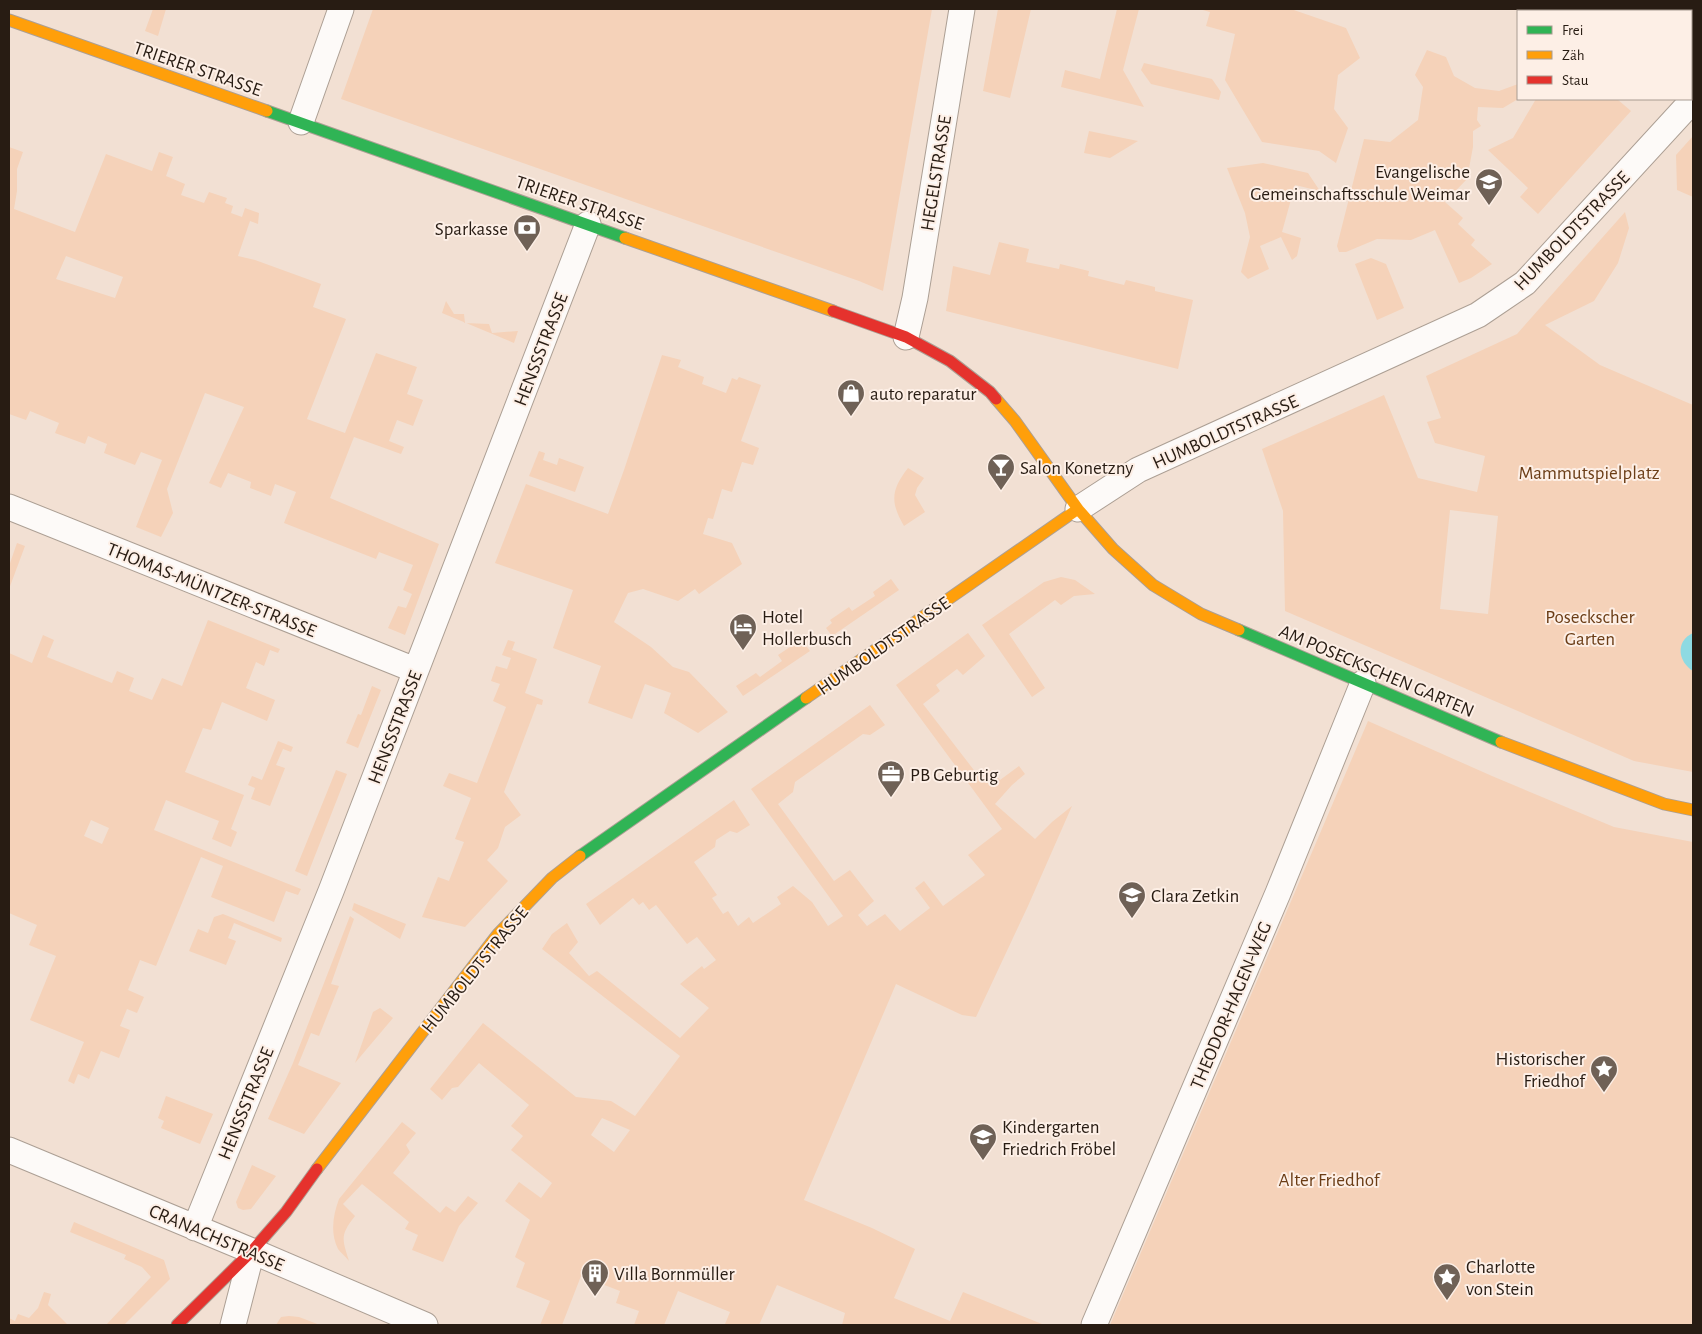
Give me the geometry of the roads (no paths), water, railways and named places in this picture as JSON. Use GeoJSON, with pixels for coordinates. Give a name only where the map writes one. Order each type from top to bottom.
{"type":"FeatureCollection","features":[{"type":"Feature","properties":{"kind":"street"},"geometry":{"type":"LineString","coordinates":[[301,122],[341,9]]}},
{"type":"Feature","properties":{"kind":"street","name":"HEGELSTRASSE"},"geometry":{"type":"LineString","coordinates":[[906,337],[915,298],[962,9]]}},
{"type":"Feature","properties":{"kind":"street","name":"TRIERER STRASSE"},"geometry":{"type":"LineString","coordinates":[[9,20],[906,337],[950,361],[990,392],[1015,421],[1078,509]]}},
{"type":"Feature","properties":{"kind":"street","name":"HUMBOLDTSTRASSE"},"geometry":{"type":"LineString","coordinates":[[177,1325],[252,1251],[286,1212],[323,1161],[498,934],[552,878],[594,845],[1078,509],[1138,470],[1478,315],[1524,283],[1693,100]]}},
{"type":"Feature","properties":{"kind":"street","name":"HENSSSTRASSE"},"geometry":{"type":"LineString","coordinates":[[195,1228],[331,890],[588,224]]}},
{"type":"Feature","properties":{"kind":"street","name":"THOMAS-MÜNTZER-STRASSE"},"geometry":{"type":"LineString","coordinates":[[9,507],[415,670]]}},
{"type":"Feature","properties":{"kind":"street","name":"AM POSECKSCHEN GARTEN"},"geometry":{"type":"LineString","coordinates":[[1078,509],[1113,549],[1153,585],[1200,614],[1506,744],[1664,804],[1693,810]]}},
{"type":"Feature","properties":{"kind":"street","name":"THEODOR-HAGEN-WEG"},"geometry":{"type":"LineString","coordinates":[[1094,1325],[1274,902],[1363,683]]}},
{"type":"Feature","properties":{"kind":"street","name":"CRANACHSTRASSE"},"geometry":{"type":"LineString","coordinates":[[9,1150],[425,1325]]}},
{"type":"Feature","properties":{"kind":"street"},"geometry":{"type":"LineString","coordinates":[[233,1325],[252,1251]]}},
{"type":"Feature","properties":{"kind":"water"},"geometry":{"type":"Polygon","coordinates":[[[1693,633],[1693,671],[1684,662],[1681,646],[1683,641],[1693,633]]]}},
{"type":"Feature","properties":{"kind":"place","name":"Evangelische Gemeinschaftsschule Weimar"},"geometry":{"type":"Point","coordinates":[1489,206]}},
{"type":"Feature","properties":{"kind":"place","name":"Sparkasse"},"geometry":{"type":"Point","coordinates":[527,252]}},
{"type":"Feature","properties":{"kind":"place","name":"auto reparatur"},"geometry":{"type":"Point","coordinates":[851,417]}},
{"type":"Feature","properties":{"kind":"place","name":"Salon Konetzny"},"geometry":{"type":"Point","coordinates":[1001,491]}},
{"type":"Feature","properties":{"kind":"place","name":"Hotel Hollerbusch"},"geometry":{"type":"Point","coordinates":[743,651]}},
{"type":"Feature","properties":{"kind":"place","name":"PB Geburtig"},"geometry":{"type":"Point","coordinates":[891,798]}},
{"type":"Feature","properties":{"kind":"place","name":"Clara Zetkin"},"geometry":{"type":"Point","coordinates":[1132,919]}},
{"type":"Feature","properties":{"kind":"place","name":"Historischer Friedhof"},"geometry":{"type":"Point","coordinates":[1604,1093]}},
{"type":"Feature","properties":{"kind":"place","name":"Kindergarten Friedrich Fröbel"},"geometry":{"type":"Point","coordinates":[983,1161]}},
{"type":"Feature","properties":{"kind":"place","name":"Villa Bornmüller"},"geometry":{"type":"Point","coordinates":[595,1297]}},
{"type":"Feature","properties":{"kind":"place","name":"Charlotte von Stein"},"geometry":{"type":"Point","coordinates":[1447,1301]}},
{"type":"Feature","properties":{"kind":"park label","name":"Mammutspielplatz"},"geometry":{"type":"Point","coordinates":[1589,472]}},
{"type":"Feature","properties":{"kind":"park label","name":"Poseckscher Garten"},"geometry":{"type":"Point","coordinates":[1590,627]}},
{"type":"Feature","properties":{"kind":"park label","name":"Alter Friedhof"},"geometry":{"type":"Point","coordinates":[1329,1179]}}]}
